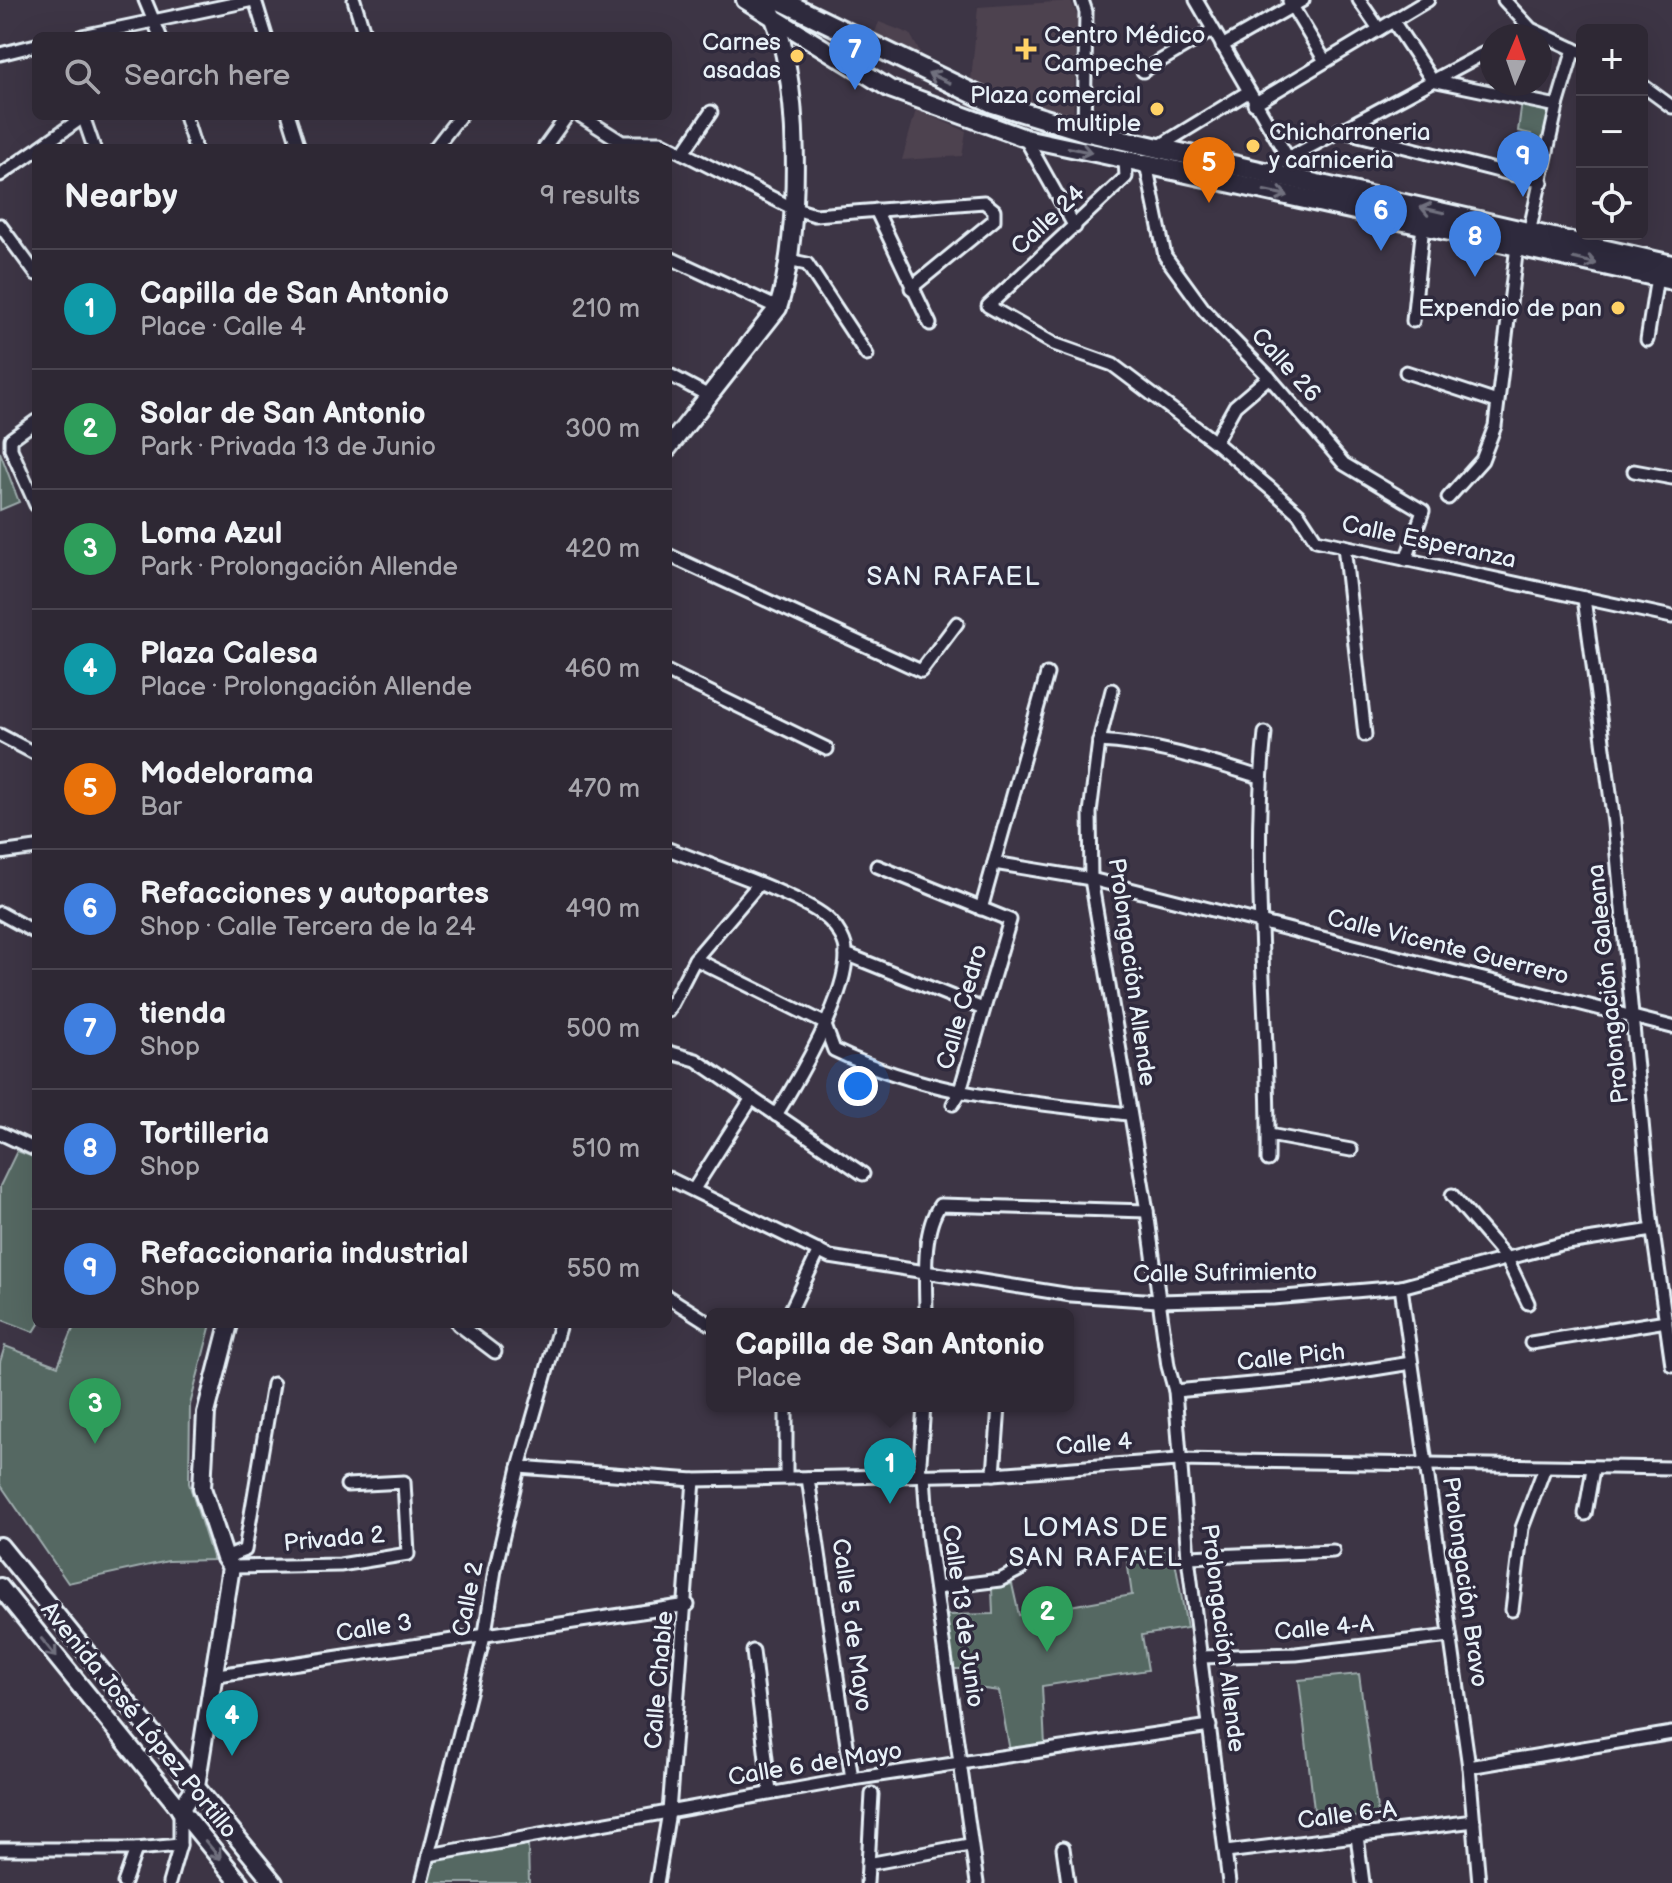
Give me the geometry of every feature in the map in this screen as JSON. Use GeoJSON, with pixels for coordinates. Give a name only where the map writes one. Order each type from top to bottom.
{"type":"FeatureCollection","features":[{"type":"Feature","properties":{"kind":"main road"},"geometry":{"type":"LineString","coordinates":[[745,0],[890,89],[1025,138],[1396,211],[1523,240],[1664,279]]}},
{"type":"Feature","properties":{"kind":"main road"},"geometry":{"type":"LineString","coordinates":[[672,443],[778,308],[788,260],[792,208],[794,94],[779,22],[765,0]]}},
{"type":"Feature","properties":{"kind":"main road"},"geometry":{"type":"LineString","coordinates":[[780,0],[993,103],[1084,131],[1265,171],[1396,211],[1423,225],[1672,265]]}},
{"type":"Feature","properties":{"kind":"main road"},"geometry":{"type":"LineString","coordinates":[[180,1810],[196,1786],[228,1562],[202,1488],[206,1413],[228,1328]]}},
{"type":"Feature","properties":{"kind":"main road","name":"Avenida José López Portillo"},"geometry":{"type":"LineString","coordinates":[[0,1546],[274,1883]]}},
{"type":"Feature","properties":{"kind":"main road","name":"Avenida José López Portillo"},"geometry":{"type":"LineString","coordinates":[[0,1587],[240,1883]]}},
{"type":"Feature","properties":{"kind":"street"},"geometry":{"type":"LineString","coordinates":[[145,0],[159,32]]}},
{"type":"Feature","properties":{"kind":"street"},"geometry":{"type":"LineString","coordinates":[[103,32],[254,0],[265,32]]}},
{"type":"Feature","properties":{"kind":"street"},"geometry":{"type":"LineString","coordinates":[[354,0],[364,32]]}},
{"type":"Feature","properties":{"kind":"street"},"geometry":{"type":"LineString","coordinates":[[1082,0],[1086,12],[1084,131]]}},
{"type":"Feature","properties":{"kind":"street"},"geometry":{"type":"LineString","coordinates":[[1196,0],[1288,158]]}},
{"type":"Feature","properties":{"kind":"street"},"geometry":{"type":"LineString","coordinates":[[1359,0],[1379,29]]}},
{"type":"Feature","properties":{"kind":"street"},"geometry":{"type":"LineString","coordinates":[[1254,104],[1428,0]]}},
{"type":"Feature","properties":{"kind":"street"},"geometry":{"type":"LineString","coordinates":[[1504,0],[1526,24]]}},
{"type":"Feature","properties":{"kind":"street"},"geometry":{"type":"LineString","coordinates":[[1222,46],[1295,2],[1325,61]]}},
{"type":"Feature","properties":{"kind":"street"},"geometry":{"type":"LineString","coordinates":[[1393,21],[1432,80],[1557,106]]}},
{"type":"Feature","properties":{"kind":"street"},"geometry":{"type":"LineString","coordinates":[[1143,71],[1213,30]]}},
{"type":"Feature","properties":{"kind":"street"},"geometry":{"type":"LineString","coordinates":[[1552,39],[1576,50]]}},
{"type":"Feature","properties":{"kind":"street"},"geometry":{"type":"LineString","coordinates":[[0,54],[32,46]]}},
{"type":"Feature","properties":{"kind":"street"},"geometry":{"type":"LineString","coordinates":[[1265,171],[1480,55]]}},
{"type":"Feature","properties":{"kind":"street"},"geometry":{"type":"LineString","coordinates":[[1448,498],[1482,460],[1495,426],[1523,240],[1542,182],[1557,106],[1576,56]]}},
{"type":"Feature","properties":{"kind":"street"},"geometry":{"type":"LineString","coordinates":[[1648,89],[1672,107]]}},
{"type":"Feature","properties":{"kind":"street"},"geometry":{"type":"LineString","coordinates":[[1158,147],[1248,92]]}},
{"type":"Feature","properties":{"kind":"street"},"geometry":{"type":"LineString","coordinates":[[683,153],[711,112]]}},
{"type":"Feature","properties":{"kind":"street"},"geometry":{"type":"LineString","coordinates":[[44,144],[77,120]]}},
{"type":"Feature","properties":{"kind":"street"},"geometry":{"type":"LineString","coordinates":[[84,120],[93,144]]}},
{"type":"Feature","properties":{"kind":"street"},"geometry":{"type":"LineString","coordinates":[[186,120],[194,144]]}},
{"type":"Feature","properties":{"kind":"street"},"geometry":{"type":"LineString","coordinates":[[290,120],[298,144]]}},
{"type":"Feature","properties":{"kind":"street"},"geometry":{"type":"LineString","coordinates":[[438,144],[457,120]]}},
{"type":"Feature","properties":{"kind":"street"},"geometry":{"type":"LineString","coordinates":[[547,144],[564,120]]}},
{"type":"Feature","properties":{"kind":"street"},"geometry":{"type":"LineString","coordinates":[[587,120],[622,142],[665,144]]}},
{"type":"Feature","properties":{"kind":"street"},"geometry":{"type":"LineString","coordinates":[[1339,130],[1542,182]]}},
{"type":"Feature","properties":{"kind":"street"},"geometry":{"type":"LineString","coordinates":[[1025,138],[1075,227]]}},
{"type":"Feature","properties":{"kind":"street"},"geometry":{"type":"LineString","coordinates":[[672,148],[792,208],[815,215],[984,202],[994,210],[994,220],[911,288]]}},
{"type":"Feature","properties":{"kind":"street"},"geometry":{"type":"LineString","coordinates":[[0,175],[32,153]]}},
{"type":"Feature","properties":{"kind":"street","name":"Calle 24"},"geometry":{"type":"LineString","coordinates":[[988,306],[1126,177],[1125,160]]}},
{"type":"Feature","properties":{"kind":"street","name":"Calle 26"},"geometry":{"type":"LineString","coordinates":[[1146,164],[1165,256],[1205,311],[1269,377],[1344,464],[1423,511],[1406,560]]}},
{"type":"Feature","properties":{"kind":"street"},"geometry":{"type":"LineString","coordinates":[[876,210],[930,324]]}},
{"type":"Feature","properties":{"kind":"street"},"geometry":{"type":"LineString","coordinates":[[0,225],[32,269]]}},
{"type":"Feature","properties":{"kind":"street"},"geometry":{"type":"LineString","coordinates":[[1413,321],[1423,225]]}},
{"type":"Feature","properties":{"kind":"street"},"geometry":{"type":"LineString","coordinates":[[672,259],[778,308]]}},
{"type":"Feature","properties":{"kind":"street"},"geometry":{"type":"LineString","coordinates":[[788,260],[807,264],[867,355]]}},
{"type":"Feature","properties":{"kind":"street"},"geometry":{"type":"LineString","coordinates":[[1647,340],[1664,279]]}},
{"type":"Feature","properties":{"kind":"street","name":"Calle Esperanza"},"geometry":{"type":"LineString","coordinates":[[988,306],[1054,344],[1113,365],[1215,442],[1299,514],[1316,540],[1672,617]]}},
{"type":"Feature","properties":{"kind":"street"},"geometry":{"type":"LineString","coordinates":[[1406,372],[1497,402]]}},
{"type":"Feature","properties":{"kind":"street"},"geometry":{"type":"LineString","coordinates":[[672,376],[709,396]]}},
{"type":"Feature","properties":{"kind":"street"},"geometry":{"type":"LineString","coordinates":[[1215,442],[1235,406],[1269,377]]}},
{"type":"Feature","properties":{"kind":"street"},"geometry":{"type":"LineString","coordinates":[[32,424],[11,439],[11,449],[32,496]]}},
{"type":"Feature","properties":{"kind":"street"},"geometry":{"type":"LineString","coordinates":[[1634,471],[1672,478]]}},
{"type":"Feature","properties":{"kind":"street"},"geometry":{"type":"LineString","coordinates":[[1344,546],[1365,735]]}},
{"type":"Feature","properties":{"kind":"street"},"geometry":{"type":"LineString","coordinates":[[672,557],[921,671],[957,623]]}},
{"type":"Feature","properties":{"kind":"street","name":"Prolongación Galeana"},"geometry":{"type":"LineString","coordinates":[[1584,598],[1614,823],[1653,1230],[1672,1365]]}},
{"type":"Feature","properties":{"kind":"street"},"geometry":{"type":"LineString","coordinates":[[672,674],[827,749]]}},
{"type":"Feature","properties":{"kind":"street"},"geometry":{"type":"LineString","coordinates":[[877,866],[981,909],[1047,674]]}},
{"type":"Feature","properties":{"kind":"street","name":"Prolongación Allende"},"geometry":{"type":"LineString","coordinates":[[1112,690],[1099,741],[1090,813],[1091,879],[1175,1391],[1188,1557],[1229,1883]]}},
{"type":"Feature","properties":{"kind":"street"},"geometry":{"type":"LineString","coordinates":[[1265,733],[1260,777],[1259,922],[1268,1160]]}},
{"type":"Feature","properties":{"kind":"street"},"geometry":{"type":"LineString","coordinates":[[0,735],[32,752]]}},
{"type":"Feature","properties":{"kind":"street"},"geometry":{"type":"LineString","coordinates":[[1099,741],[1166,749],[1260,777]]}},
{"type":"Feature","properties":{"kind":"street"},"geometry":{"type":"LineString","coordinates":[[0,853],[32,849]]}},
{"type":"Feature","properties":{"kind":"street"},"geometry":{"type":"LineString","coordinates":[[672,851],[758,885],[829,920],[847,946],[847,970],[800,1077],[776,1115]]}},
{"type":"Feature","properties":{"kind":"street","name":"Calle Vicente Guerrero"},"geometry":{"type":"LineString","coordinates":[[994,863],[1091,879],[1672,1027]]}},
{"type":"Feature","properties":{"kind":"street"},"geometry":{"type":"LineString","coordinates":[[672,1003],[695,959],[758,885]]}},
{"type":"Feature","properties":{"kind":"street","name":"Calle Cedro"},"geometry":{"type":"LineString","coordinates":[[956,1099],[1010,920],[981,909]]}},
{"type":"Feature","properties":{"kind":"street"},"geometry":{"type":"LineString","coordinates":[[0,913],[32,931]]}},
{"type":"Feature","properties":{"kind":"street"},"geometry":{"type":"LineString","coordinates":[[846,954],[983,1009]]}},
{"type":"Feature","properties":{"kind":"street"},"geometry":{"type":"LineString","coordinates":[[695,959],[824,1023]]}},
{"type":"Feature","properties":{"kind":"street","name":"Prolongación Allende"},"geometry":{"type":"LineString","coordinates":[[824,1023],[834,1050],[880,1072],[956,1099],[1128,1114]]}},
{"type":"Feature","properties":{"kind":"street"},"geometry":{"type":"LineString","coordinates":[[672,1053],[696,1060],[863,1174]]}},
{"type":"Feature","properties":{"kind":"street"},"geometry":{"type":"LineString","coordinates":[[694,1189],[752,1098]]}},
{"type":"Feature","properties":{"kind":"street"},"geometry":{"type":"LineString","coordinates":[[0,1133],[32,1148]]}},
{"type":"Feature","properties":{"kind":"street"},"geometry":{"type":"LineString","coordinates":[[1269,1135],[1351,1150]]}},
{"type":"Feature","properties":{"kind":"street","name":"Calle Sufrimiento"},"geometry":{"type":"LineString","coordinates":[[672,1180],[830,1257],[1071,1295],[1158,1301],[1273,1298],[1401,1287],[1561,1244],[1653,1230]]}},
{"type":"Feature","properties":{"kind":"street"},"geometry":{"type":"LineString","coordinates":[[1452,1195],[1507,1259],[1528,1303]]}},
{"type":"Feature","properties":{"kind":"street"},"geometry":{"type":"LineString","coordinates":[[926,1308],[933,1215],[940,1205],[1147,1211]]}},
{"type":"Feature","properties":{"kind":"street"},"geometry":{"type":"LineString","coordinates":[[792,1308],[819,1251]]}},
{"type":"Feature","properties":{"kind":"street","name":"Prolongación Bravo"},"geometry":{"type":"LineString","coordinates":[[1401,1287],[1469,1767],[1479,1883]]}},
{"type":"Feature","properties":{"kind":"street"},"geometry":{"type":"LineString","coordinates":[[672,1300],[706,1321]]}},
{"type":"Feature","properties":{"kind":"street"},"geometry":{"type":"LineString","coordinates":[[1531,1343],[1666,1321]]}},
{"type":"Feature","properties":{"kind":"street"},"geometry":{"type":"LineString","coordinates":[[463,1328],[495,1352]]}},
{"type":"Feature","properties":{"kind":"street","name":"Calle 2"},"geometry":{"type":"LineString","coordinates":[[422,1883],[485,1633],[495,1570],[519,1467],[559,1328]]}},
{"type":"Feature","properties":{"kind":"street","name":"Calle Pich"},"geometry":{"type":"LineString","coordinates":[[1175,1391],[1318,1378],[1411,1363]]}},
{"type":"Feature","properties":{"kind":"street"},"geometry":{"type":"LineString","coordinates":[[228,1562],[245,1550],[261,1437],[273,1384]]}},
{"type":"Feature","properties":{"kind":"street"},"geometry":{"type":"LineString","coordinates":[[786,1412],[786,1478]]}},
{"type":"Feature","properties":{"kind":"street","name":"Calle 13 de Junio"},"geometry":{"type":"LineString","coordinates":[[924,1412],[922,1475],[928,1535],[962,1763],[969,1845],[977,1883]]}},
{"type":"Feature","properties":{"kind":"street"},"geometry":{"type":"LineString","coordinates":[[994,1474],[999,1412]]}},
{"type":"Feature","properties":{"kind":"street","name":"Calle 4"},"geometry":{"type":"LineString","coordinates":[[519,1467],[694,1480],[994,1474],[1178,1460],[1672,1468]]}},
{"type":"Feature","properties":{"kind":"street"},"geometry":{"type":"LineString","coordinates":[[1512,1610],[1522,1528],[1545,1467]]}},
{"type":"Feature","properties":{"kind":"street"},"geometry":{"type":"LineString","coordinates":[[1585,1514],[1593,1469]]}},
{"type":"Feature","properties":{"kind":"street","name":"Calle 5 de Mayo"},"geometry":{"type":"LineString","coordinates":[[808,1478],[852,1779]]}},
{"type":"Feature","properties":{"kind":"street","name":"Calle Chable"},"geometry":{"type":"LineString","coordinates":[[657,1883],[669,1812],[688,1605],[694,1480]]}},
{"type":"Feature","properties":{"kind":"street","name":"Privada 2"},"geometry":{"type":"LineString","coordinates":[[228,1562],[340,1565],[408,1554],[404,1482],[347,1485]]}},
{"type":"Feature","properties":{"kind":"street"},"geometry":{"type":"LineString","coordinates":[[1188,1557],[1333,1551]]}},
{"type":"Feature","properties":{"kind":"street"},"geometry":{"type":"LineString","coordinates":[[936,1588],[1000,1580],[1021,1569]]}},
{"type":"Feature","properties":{"kind":"street","name":"Calle 3"},"geometry":{"type":"LineString","coordinates":[[211,1676],[688,1605]]}},
{"type":"Feature","properties":{"kind":"street","name":"Calle 4-A"},"geometry":{"type":"LineString","coordinates":[[1201,1657],[1296,1654],[1450,1636]]}},
{"type":"Feature","properties":{"kind":"street"},"geometry":{"type":"LineString","coordinates":[[753,1651],[770,1792]]}},
{"type":"Feature","properties":{"kind":"street","name":"Calle 6 de Mayo"},"geometry":{"type":"LineString","coordinates":[[429,1855],[770,1792],[1210,1726]]}},
{"type":"Feature","properties":{"kind":"street"},"geometry":{"type":"LineString","coordinates":[[1469,1767],[1672,1733]]}},
{"type":"Feature","properties":{"kind":"street"},"geometry":{"type":"LineString","coordinates":[[867,1883],[872,1794]]}},
{"type":"Feature","properties":{"kind":"street"},"geometry":{"type":"LineString","coordinates":[[169,1883],[180,1845],[180,1810]]}},
{"type":"Feature","properties":{"kind":"street","name":"Calle 6-A"},"geometry":{"type":"LineString","coordinates":[[1226,1852],[1474,1821]]}},
{"type":"Feature","properties":{"kind":"street"},"geometry":{"type":"LineString","coordinates":[[1357,1836],[1363,1883]]}},
{"type":"Feature","properties":{"kind":"street"},"geometry":{"type":"LineString","coordinates":[[0,1849],[136,1849],[180,1845]]}},
{"type":"Feature","properties":{"kind":"street"},"geometry":{"type":"LineString","coordinates":[[868,1864],[969,1845]]}},
{"type":"Feature","properties":{"kind":"street"},"geometry":{"type":"LineString","coordinates":[[1063,1848],[1068,1883]]}},
{"type":"Feature","properties":{"kind":"street"},"geometry":{"type":"LineString","coordinates":[[124,1883],[136,1849]]}},
{"type":"Feature","properties":{"kind":"shaded area","name":"Centro Médico Campeche"},"geometry":{"type":"Polygon","coordinates":[[[1071,1],[1078,17],[1073,117],[971,81],[978,7],[1071,1]]]}},
{"type":"Feature","properties":{"kind":"shaded area"},"geometry":{"type":"Polygon","coordinates":[[[879,22],[910,34],[929,69],[871,42],[879,22]]]}},
{"type":"Feature","properties":{"kind":"shaded area"},"geometry":{"type":"Polygon","coordinates":[[[916,110],[966,131],[962,156],[902,160],[916,110]]]}},
{"type":"Feature","properties":{"kind":"green space"},"geometry":{"type":"Polygon","coordinates":[[[1522,101],[1554,107],[1540,179],[1521,174],[1531,134],[1518,131],[1522,101]]]}},
{"type":"Feature","properties":{"kind":"green space"},"geometry":{"type":"Polygon","coordinates":[[[0,452],[19,502],[0,510],[0,452]]]}},
{"type":"Feature","properties":{"kind":"green space"},"geometry":{"type":"Polygon","coordinates":[[[17,1151],[32,1157],[32,1328],[36,1328],[34,1332],[0,1319],[0,1186],[17,1151]]]}},
{"type":"Feature","properties":{"kind":"green space"},"geometry":{"type":"Polygon","coordinates":[[[73,1328],[210,1328],[190,1405],[189,1483],[213,1560],[168,1561],[68,1583],[0,1484],[0,1362],[5,1346],[58,1366],[73,1328]]]}},
{"type":"Feature","properties":{"kind":"green space"},"geometry":{"type":"Polygon","coordinates":[[[1173,1549],[1187,1628],[1142,1635],[1148,1670],[1042,1686],[1045,1746],[1010,1751],[999,1691],[977,1688],[970,1669],[952,1669],[947,1615],[993,1614],[992,1588],[1012,1584],[1019,1615],[1132,1595],[1126,1553],[1173,1549]]]}},
{"type":"Feature","properties":{"kind":"green space"},"geometry":{"type":"Polygon","coordinates":[[[1359,1674],[1378,1816],[1315,1818],[1299,1680],[1359,1674]]]}},
{"type":"Feature","properties":{"kind":"green space"},"geometry":{"type":"Polygon","coordinates":[[[528,1843],[529,1883],[426,1883],[433,1858],[528,1843]]]}},
{"type":"Feature","properties":{"kind":"place","name":"Centro Médico Campeche"},"geometry":{"type":"Point","coordinates":[1026,49]}},
{"type":"Feature","properties":{"kind":"place","name":"Carnes asadas"},"geometry":{"type":"Point","coordinates":[797,56]}},
{"type":"Feature","properties":{"kind":"place","name":"tienda"},"geometry":{"type":"Point","coordinates":[855,90]}},
{"type":"Feature","properties":{"kind":"place","name":"Plaza comercial multiple"},"geometry":{"type":"Point","coordinates":[1157,109]}},
{"type":"Feature","properties":{"kind":"place","name":"Chicharroneria y carniceria"},"geometry":{"type":"Point","coordinates":[1253,146]}},
{"type":"Feature","properties":{"kind":"place","name":"Refaccionaria industrial"},"geometry":{"type":"Point","coordinates":[1523,197]}},
{"type":"Feature","properties":{"kind":"place","name":"Modelorama"},"geometry":{"type":"Point","coordinates":[1209,203]}},
{"type":"Feature","properties":{"kind":"place","name":"Refacciones y autopartes"},"geometry":{"type":"Point","coordinates":[1381,251]}},
{"type":"Feature","properties":{"kind":"place","name":"Tortilleria"},"geometry":{"type":"Point","coordinates":[1475,277]}},
{"type":"Feature","properties":{"kind":"place","name":"Expendio de pan"},"geometry":{"type":"Point","coordinates":[1618,308]}},
{"type":"Feature","properties":{"kind":"place","name":"Loma Azul"},"geometry":{"type":"Point","coordinates":[95,1444]}},
{"type":"Feature","properties":{"kind":"place","name":"Capilla de San Antonio"},"geometry":{"type":"Point","coordinates":[890,1504]}},
{"type":"Feature","properties":{"kind":"place","name":"Solar de San Antonio"},"geometry":{"type":"Point","coordinates":[1047,1652]}},
{"type":"Feature","properties":{"kind":"place","name":"Plaza Calesa"},"geometry":{"type":"Point","coordinates":[232,1756]}},
{"type":"Feature","properties":{"kind":"district","name":"SAN RAFAEL"},"geometry":{"type":"Point","coordinates":[954,577]}},
{"type":"Feature","properties":{"kind":"district","name":"LOMAS DE SAN RAFAEL"},"geometry":{"type":"Point","coordinates":[1096,1543]}}]}
